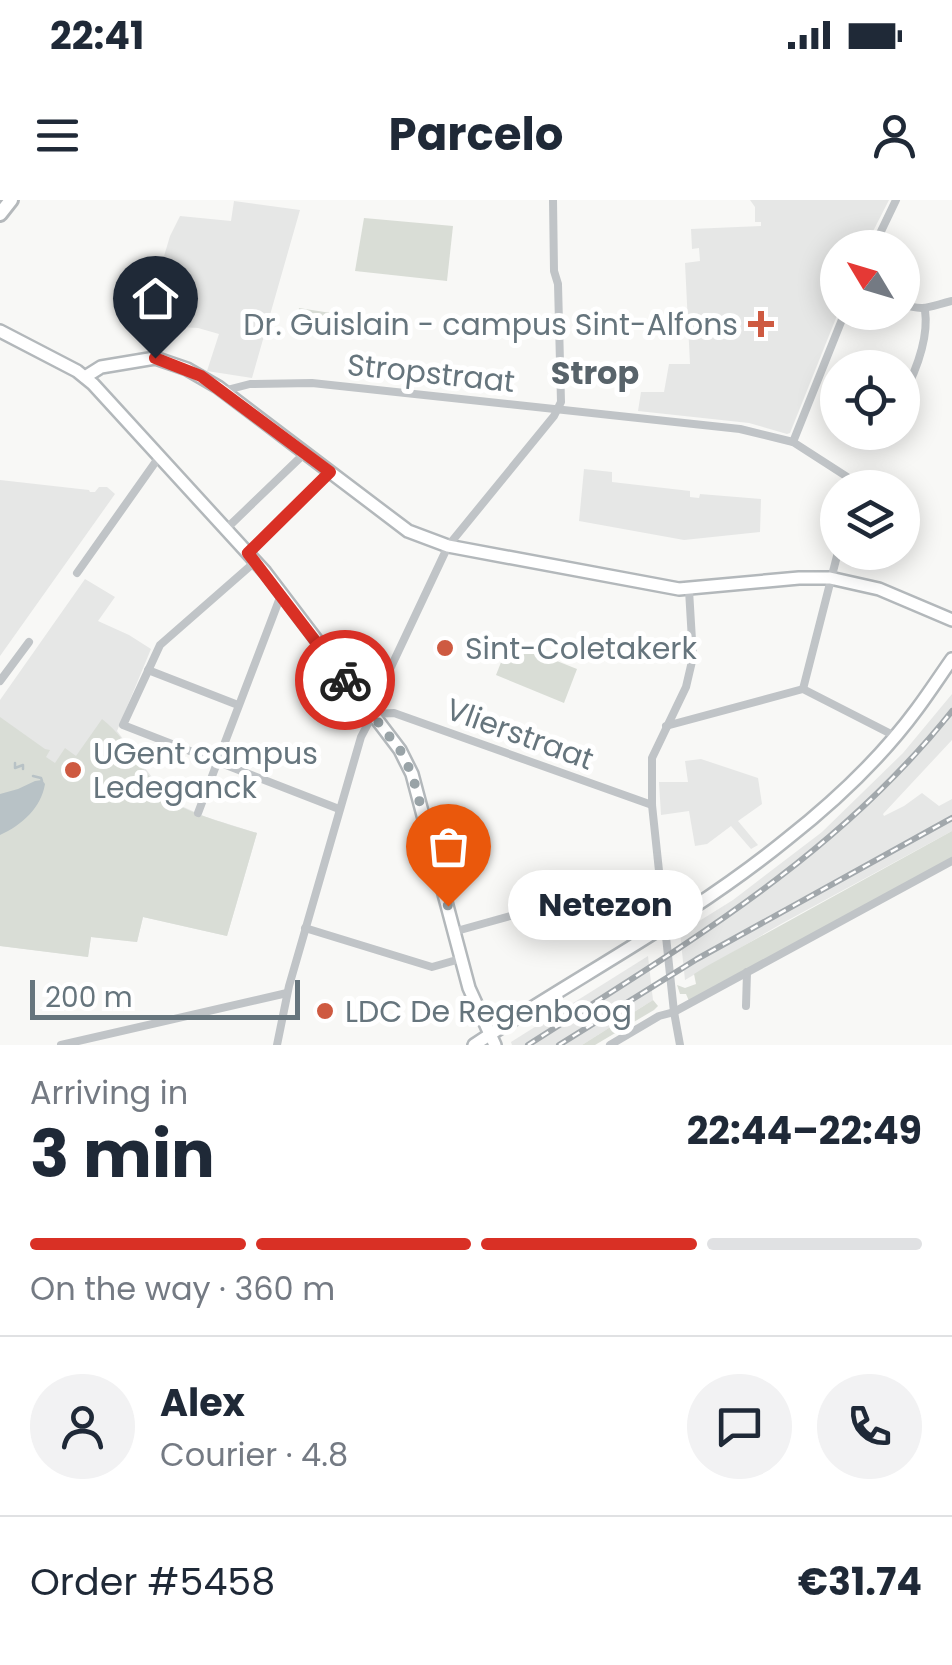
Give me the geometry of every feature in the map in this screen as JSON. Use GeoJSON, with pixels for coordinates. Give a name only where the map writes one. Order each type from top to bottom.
{"type":"FeatureCollection","features":[{"type":"Feature","properties":{"kind":"main road"},"geometry":{"type":"LineString","coordinates":[[0,214],[11,200]]}},
{"type":"Feature","properties":{"kind":"street"},"geometry":{"type":"LineString","coordinates":[[277,1045],[287,993],[339,809],[374,703],[448,546],[558,409],[560,363],[553,200]]}},
{"type":"Feature","properties":{"kind":"street"},"geometry":{"type":"LineString","coordinates":[[882,230],[896,200]]}},
{"type":"Feature","properties":{"kind":"street"},"geometry":{"type":"LineString","coordinates":[[920,310],[952,301]]}},
{"type":"Feature","properties":{"kind":"street"},"geometry":{"type":"LineString","coordinates":[[920,350],[926,326],[925,310]]}},
{"type":"Feature","properties":{"kind":"street"},"geometry":{"type":"LineString","coordinates":[[793,442],[839,330]]}},
{"type":"Feature","properties":{"kind":"street"},"geometry":{"type":"LineString","coordinates":[[0,331],[85,377],[252,557],[400,750],[412,774],[468,988],[493,1040]]}},
{"type":"Feature","properties":{"kind":"street"},"geometry":{"type":"LineString","coordinates":[[85,377],[101,367],[155,358],[187,369],[223,391],[408,531],[448,546],[689,590],[830,578],[880,589],[952,620]]}},
{"type":"Feature","properties":{"kind":"street","name":"Stropstraat"},"geometry":{"type":"LineString","coordinates":[[223,391],[250,384],[312,383],[740,430],[793,442],[836,470]]}},
{"type":"Feature","properties":{"kind":"street"},"geometry":{"type":"LineString","coordinates":[[226,529],[305,453]]}},
{"type":"Feature","properties":{"kind":"street"},"geometry":{"type":"LineString","coordinates":[[77,573],[159,457]]}},
{"type":"Feature","properties":{"kind":"street"},"geometry":{"type":"LineString","coordinates":[[330,472],[252,557],[160,645],[123,725],[339,809]]}},
{"type":"Feature","properties":{"kind":"street"},"geometry":{"type":"LineString","coordinates":[[803,689],[832,570]]}},
{"type":"Feature","properties":{"kind":"street"},"geometry":{"type":"LineString","coordinates":[[680,1045],[652,805],[652,758],[686,686],[693,657],[689,590]]}},
{"type":"Feature","properties":{"kind":"street"},"geometry":{"type":"LineString","coordinates":[[198,813],[281,595]]}},
{"type":"Feature","properties":{"kind":"street"},"geometry":{"type":"LineString","coordinates":[[0,681],[28,642]]}},
{"type":"Feature","properties":{"kind":"street"},"geometry":{"type":"LineString","coordinates":[[474,1045],[493,1040],[788,839],[895,736],[952,659]]}},
{"type":"Feature","properties":{"kind":"street"},"geometry":{"type":"LineString","coordinates":[[148,670],[238,705]]}},
{"type":"Feature","properties":{"kind":"street"},"geometry":{"type":"LineString","coordinates":[[666,726],[803,689],[895,736]]}},
{"type":"Feature","properties":{"kind":"street","name":"Vlierstraat"},"geometry":{"type":"LineString","coordinates":[[372,714],[394,713],[652,805]]}},
{"type":"Feature","properties":{"kind":"street"},"geometry":{"type":"LineString","coordinates":[[610,1045],[952,861]]}},
{"type":"Feature","properties":{"kind":"street"},"geometry":{"type":"LineString","coordinates":[[453,932],[564,901]]}},
{"type":"Feature","properties":{"kind":"street"},"geometry":{"type":"LineString","coordinates":[[306,928],[432,966],[460,959]]}},
{"type":"Feature","properties":{"kind":"street"},"geometry":{"type":"LineString","coordinates":[[746,1006],[747,972]]}},
{"type":"Feature","properties":{"kind":"street"},"geometry":{"type":"LineString","coordinates":[[61,1045],[287,993]]}},
{"type":"Feature","properties":{"kind":"shaded area","name":"Dr. Guislain - campus Sint-Alfons"},"geometry":{"type":"Polygon","coordinates":[[[750,200],[889,200],[874,230],[820,230],[820,330],[831,330],[790,433],[749,423],[638,411],[641,392],[664,392],[669,364],[690,364],[685,263],[700,261],[699,248],[692,249],[691,229],[761,226],[761,222],[755,222],[755,207],[750,200]]]}},
{"type":"Feature","properties":{"kind":"shaded area"},"geometry":{"type":"Polygon","coordinates":[[[234,201],[300,210],[252,378],[207,371],[219,334],[146,317],[170,236],[180,216],[231,221],[234,201]]]}},
{"type":"Feature","properties":{"kind":"shaded area"},"geometry":{"type":"Polygon","coordinates":[[[364,218],[453,226],[447,281],[355,271],[364,218]]]}},
{"type":"Feature","properties":{"kind":"shaded area"},"geometry":{"type":"Polygon","coordinates":[[[299,308],[350,316],[348,322],[340,320],[335,328],[297,322],[299,308]]]}},
{"type":"Feature","properties":{"kind":"shaded area"},"geometry":{"type":"Polygon","coordinates":[[[584,469],[612,472],[612,482],[690,491],[690,497],[699,498],[700,494],[761,499],[760,532],[684,540],[579,521],[584,469]]]}},
{"type":"Feature","properties":{"kind":"shaded area"},"geometry":{"type":"Polygon","coordinates":[[[0,480],[90,492],[107,487],[115,494],[0,656],[0,480]]]}},
{"type":"Feature","properties":{"kind":"shaded area","name":"UGent campus Ledeganck"},"geometry":{"type":"Polygon","coordinates":[[[85,579],[115,597],[98,621],[151,649],[117,731],[170,801],[257,833],[227,936],[143,917],[137,942],[91,937],[88,957],[0,946],[0,700],[85,579]]]}},
{"type":"Feature","properties":{"kind":"shaded area"},"geometry":{"type":"Polygon","coordinates":[[[509,642],[577,669],[564,703],[496,675],[509,642]]]}},
{"type":"Feature","properties":{"kind":"shaded area"},"geometry":{"type":"Polygon","coordinates":[[[952,694],[952,740],[883,814],[922,793],[939,806],[952,799],[952,831],[685,980],[680,933],[733,900],[822,832],[903,753],[952,694]]]}},
{"type":"Feature","properties":{"kind":"shaded area","name":"UGent campus Ledeganck"},"geometry":{"type":"Polygon","coordinates":[[[0,717],[50,750],[46,757],[55,763],[65,748],[76,756],[102,719],[174,803],[257,833],[227,936],[143,917],[137,942],[91,937],[88,957],[0,946],[0,717]]]}},
{"type":"Feature","properties":{"kind":"shaded area"},"geometry":{"type":"Polygon","coordinates":[[[701,759],[758,778],[762,804],[738,821],[758,845],[751,849],[731,826],[707,844],[695,846],[689,811],[661,815],[659,782],[688,782],[685,761],[701,759]]]}},
{"type":"Feature","properties":{"kind":"shaded area"},"geometry":{"type":"Polygon","coordinates":[[[35,781],[45,784],[35,808],[0,835],[0,794],[35,781]]]}},
{"type":"Feature","properties":{"kind":"shaded area"},"geometry":{"type":"Polygon","coordinates":[[[952,831],[952,859],[689,1001],[686,994],[680,994],[677,985],[685,988],[696,984],[694,974],[707,966],[952,831]]]}},
{"type":"Feature","properties":{"kind":"shaded area"},"geometry":{"type":"Polygon","coordinates":[[[648,956],[653,1000],[582,1045],[512,1045],[511,1042],[648,956]]]}},
{"type":"Feature","properties":{"kind":"shaded area"},"geometry":{"type":"Polygon","coordinates":[[[653,1000],[658,1006],[654,1010],[595,1045],[582,1045],[653,1000]]]}},
{"type":"Feature","properties":{"kind":"waterway"},"geometry":{"type":"LineString","coordinates":[[15,763],[15,768],[23,765],[23,769]]}},
{"type":"Feature","properties":{"kind":"waterway"},"geometry":{"type":"LineString","coordinates":[[33,776],[42,781]]}},
{"type":"Feature","properties":{"kind":"railway"},"geometry":{"type":"LineString","coordinates":[[528,1045],[700,934],[808,855],[907,763],[952,711]]}},
{"type":"Feature","properties":{"kind":"railway"},"geometry":{"type":"LineString","coordinates":[[559,1045],[697,959],[952,818]]}},
{"type":"Feature","properties":{"kind":"way so far"},"geometry":{"type":"LineString","coordinates":[[345,680],[386,730],[412,774],[448,906]]}},
{"type":"Feature","properties":{"kind":"place","name":"Dr. Guislain - campus Sint-Alfons"},"geometry":{"type":"Point","coordinates":[761,324]}},
{"type":"Feature","properties":{"kind":"place","name":"Sint-Coletakerk"},"geometry":{"type":"Point","coordinates":[445,648]}},
{"type":"Feature","properties":{"kind":"place","name":"UGent campus Ledeganck"},"geometry":{"type":"Point","coordinates":[73,770]}},
{"type":"Feature","properties":{"kind":"place","name":"Netezon"},"geometry":{"type":"Point","coordinates":[448,906]}},
{"type":"Feature","properties":{"kind":"place","name":"LDC De Regenboog"},"geometry":{"type":"Point","coordinates":[325,1011]}},
{"type":"Feature","properties":{"kind":"district","name":"Strop"},"geometry":{"type":"Point","coordinates":[595,372]}},
{"type":"Feature","properties":{"kind":"route"},"geometry":{"type":"LineString","coordinates":[[155,358],[201,376],[330,472],[248,553],[345,680]]}}]}
